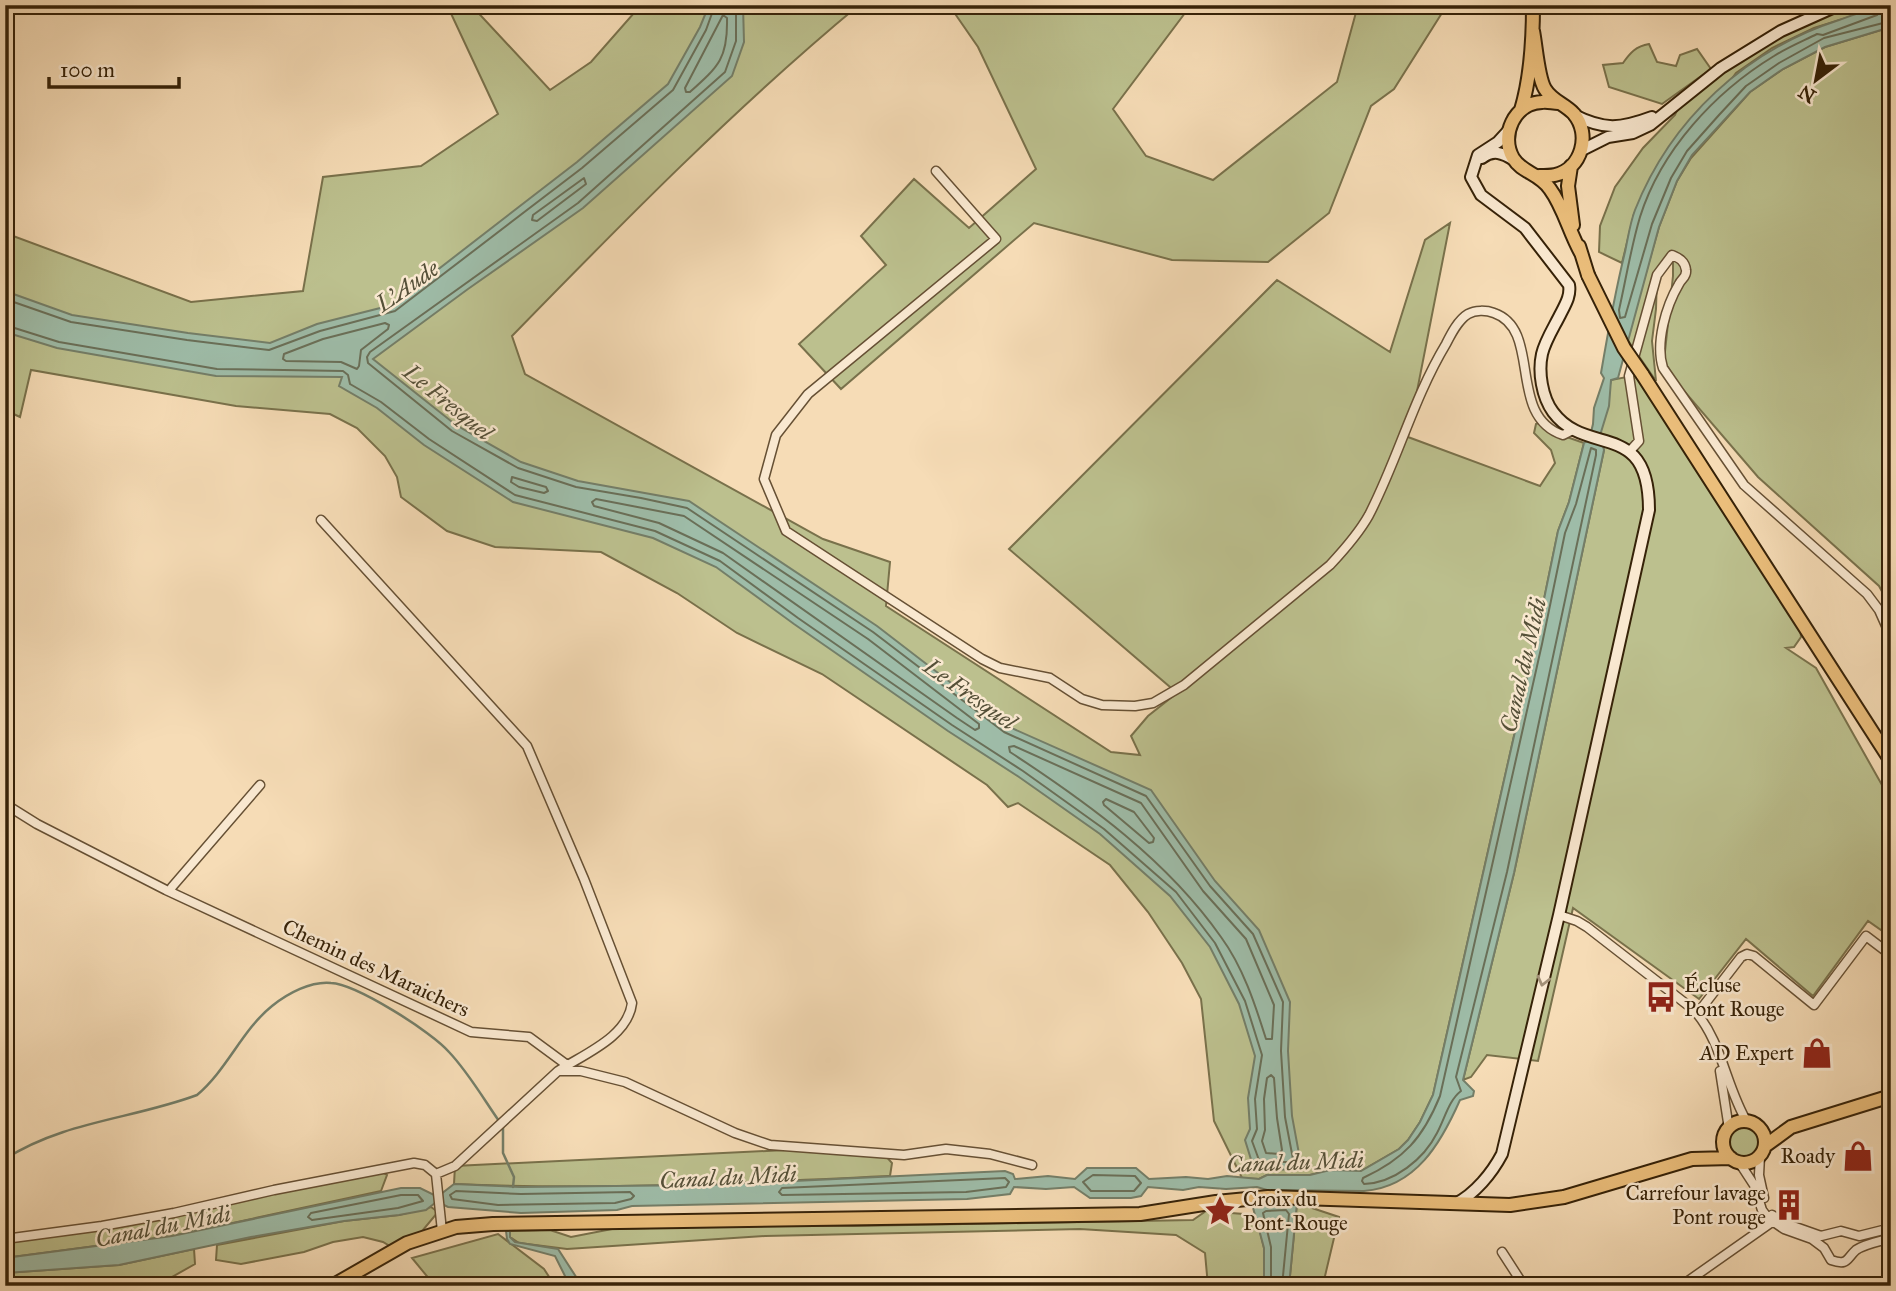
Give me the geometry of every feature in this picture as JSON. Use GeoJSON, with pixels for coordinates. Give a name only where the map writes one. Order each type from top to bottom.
{"type":"FeatureCollection","features":[{"type":"Feature","properties":{"kind":"main road"},"geometry":{"type":"LineString","coordinates":[[1521,110],[1533,31],[1533,5]]}},
{"type":"Feature","properties":{"kind":"main road"},"geometry":{"type":"LineString","coordinates":[[1533,31],[1544,88],[1574,115],[1583,134],[1582,150],[1571,166],[1557,175],[1539,176],[1524,170],[1514,160],[1508,145],[1508,130],[1521,110],[1541,102],[1558,103]]}},
{"type":"Feature","properties":{"kind":"main road"},"geometry":{"type":"LineString","coordinates":[[1571,166],[1568,186],[1571,215],[1581,253],[1588,275],[1624,348],[1891,761]]}},
{"type":"Feature","properties":{"kind":"main road"},"geometry":{"type":"LineString","coordinates":[[1539,176],[1557,199],[1570,235],[1581,253]]}},
{"type":"Feature","properties":{"kind":"main road"},"geometry":{"type":"LineString","coordinates":[[1692,1159],[1726,1134],[1734,1124],[1747,1122],[1760,1128],[1791,1127],[1891,1096]]}},
{"type":"Feature","properties":{"kind":"main road"},"geometry":{"type":"LineString","coordinates":[[332,1286],[408,1243],[456,1227],[493,1224],[1140,1213],[1251,1198],[1510,1205],[1564,1197],[1692,1159],[1735,1160],[1746,1163],[1791,1127]]}},
{"type":"Feature","properties":{"kind":"main road"},"geometry":{"type":"LineString","coordinates":[[1760,1128],[1763,1133],[1762,1151]]}},
{"type":"Feature","properties":{"kind":"main road"},"geometry":{"type":"LineString","coordinates":[[1726,1134],[1726,1152],[1735,1160]]}},
{"type":"Feature","properties":{"kind":"street"},"geometry":{"type":"LineString","coordinates":[[1582,150],[1608,136],[1633,133],[1650,125],[1721,68],[1781,31],[1839,5]]}},
{"type":"Feature","properties":{"kind":"street"},"geometry":{"type":"LineString","coordinates":[[1574,115],[1595,125],[1619,127],[1667,111]]}},
{"type":"Feature","properties":{"kind":"street"},"geometry":{"type":"LineString","coordinates":[[1453,1205],[1463,1200],[1492,1172],[1502,1154],[1559,915],[1649,510],[1649,492],[1636,459],[1623,446],[1577,432],[1552,411],[1544,391],[1540,373],[1542,353],[1569,296],[1569,285],[1525,228],[1481,195],[1471,177],[1478,155],[1498,142],[1508,130]]}},
{"type":"Feature","properties":{"kind":"street"},"geometry":{"type":"LineString","coordinates":[[1472,167],[1491,152],[1514,160]]}},
{"type":"Feature","properties":{"kind":"street"},"geometry":{"type":"LineString","coordinates":[[936,171],[996,239],[808,394],[776,435],[764,479],[786,531],[982,659],[1000,668],[1051,678],[1082,699],[1102,705],[1135,706],[1153,703],[1184,685],[1320,574],[1350,542],[1368,516],[1427,376],[1454,329],[1467,314],[1481,310],[1495,313],[1509,322],[1517,333],[1522,348],[1529,397],[1537,413],[1552,432],[1563,435],[1577,432]]}},
{"type":"Feature","properties":{"kind":"street"},"geometry":{"type":"LineString","coordinates":[[1629,452],[1639,442],[1629,376],[1657,275],[1672,255],[1681,259],[1686,268],[1663,328],[1660,350],[1663,368],[1744,485],[1867,594],[1880,610],[1891,637]]}},
{"type":"Feature","properties":{"kind":"street"},"geometry":{"type":"LineString","coordinates":[[321,520],[527,746],[584,879],[632,1003],[631,1016],[618,1032],[550,1076],[533,1096],[455,1166],[436,1174]]}},
{"type":"Feature","properties":{"kind":"street"},"geometry":{"type":"LineString","coordinates":[[170,892],[260,785]]}},
{"type":"Feature","properties":{"kind":"street","name":"Chemin des Maraichers"},"geometry":{"type":"LineString","coordinates":[[5,804],[37,824],[170,892],[471,1032],[530,1037],[567,1066]]}},
{"type":"Feature","properties":{"kind":"street"},"geometry":{"type":"LineString","coordinates":[[1559,915],[1577,920],[1587,927],[1697,1014],[1706,1024],[1747,1122]]}},
{"type":"Feature","properties":{"kind":"street"},"geometry":{"type":"LineString","coordinates":[[1697,1014],[1741,957],[1747,954],[1754,956],[1814,1005],[1866,936],[1891,955]]}},
{"type":"Feature","properties":{"kind":"street"},"geometry":{"type":"LineString","coordinates":[[1717,1050],[1726,1134]]}},
{"type":"Feature","properties":{"kind":"street"},"geometry":{"type":"LineString","coordinates":[[558,1071],[581,1071],[625,1082],[735,1133],[770,1145],[904,1155],[946,1149],[990,1154],[1032,1166]]}},
{"type":"Feature","properties":{"kind":"street"},"geometry":{"type":"LineString","coordinates":[[1762,1151],[1759,1175],[1762,1192],[1774,1220],[1806,1231],[1829,1235],[1841,1231],[1859,1236],[1891,1228]]}},
{"type":"Feature","properties":{"kind":"street"},"geometry":{"type":"LineString","coordinates":[[1735,1160],[1754,1185],[1762,1210],[1784,1229],[1812,1239],[1824,1248],[1831,1260],[1849,1260],[1856,1251],[1891,1238]]}},
{"type":"Feature","properties":{"kind":"street"},"geometry":{"type":"LineString","coordinates":[[5,1239],[174,1213],[274,1190],[414,1163],[425,1165],[436,1174]]}},
{"type":"Feature","properties":{"kind":"street"},"geometry":{"type":"LineString","coordinates":[[436,1174],[442,1231]]}},
{"type":"Feature","properties":{"kind":"street"},"geometry":{"type":"LineString","coordinates":[[1681,1286],[1774,1220]]}},
{"type":"Feature","properties":{"kind":"street"},"geometry":{"type":"LineString","coordinates":[[1824,1248],[1829,1235]]}},
{"type":"Feature","properties":{"kind":"street"},"geometry":{"type":"LineString","coordinates":[[1851,1235],[1856,1242],[1856,1251]]}},
{"type":"Feature","properties":{"kind":"street"},"geometry":{"type":"LineString","coordinates":[[1502,1252],[1524,1286]]}},
{"type":"Feature","properties":{"kind":"green space"},"geometry":{"type":"Polygon","coordinates":[[[447,5],[471,5],[550,90],[591,62],[641,5],[859,5],[725,124],[512,336],[525,374],[823,539],[890,562],[886,606],[1111,752],[1140,755],[1131,736],[1148,716],[1177,693],[1009,549],[1277,280],[1390,352],[1425,240],[1450,223],[1408,437],[1540,486],[1555,463],[1551,450],[1534,433],[1536,424],[1543,421],[1552,432],[1584,443],[1569,502],[1558,531],[1433,1095],[1420,1122],[1399,1149],[1361,1171],[1330,1170],[1310,1175],[1242,1178],[1214,1121],[1201,999],[1182,963],[1148,912],[1110,865],[1018,803],[1008,807],[987,785],[822,674],[737,633],[677,593],[601,552],[495,547],[447,531],[401,497],[397,477],[385,456],[357,428],[330,414],[236,406],[31,370],[20,417],[5,410],[5,233],[191,302],[303,291],[323,177],[421,166],[498,114],[447,5]]]}},
{"type":"Feature","properties":{"kind":"green space"},"geometry":{"type":"Polygon","coordinates":[[[949,5],[1191,5],[1113,109],[1146,156],[1213,180],[1337,82],[1358,5],[1447,5],[1394,89],[1371,106],[1329,213],[1268,262],[1172,260],[1034,223],[841,389],[799,344],[886,265],[861,236],[914,179],[969,228],[1036,169],[978,47],[949,5]]]}},
{"type":"Feature","properties":{"kind":"green space"},"geometry":{"type":"Polygon","coordinates":[[[1839,5],[1888,5],[1814,28],[1772,48],[1736,73],[1634,214],[1622,263],[1599,252],[1600,226],[1615,187],[1643,148],[1675,115],[1682,99],[1721,68],[1839,5]]]}},
{"type":"Feature","properties":{"kind":"green space"},"geometry":{"type":"Polygon","coordinates":[[[1891,27],[1891,608],[1879,586],[1758,477],[1678,384],[1664,361],[1673,254],[1657,275],[1652,341],[1656,381],[1627,339],[1659,227],[1677,181],[1691,158],[1750,92],[1783,69],[1825,47],[1891,27]]]}},
{"type":"Feature","properties":{"kind":"green space"},"geometry":{"type":"Polygon","coordinates":[[[1649,44],[1657,62],[1676,66],[1680,55],[1697,49],[1711,69],[1662,104],[1609,87],[1603,65],[1623,63],[1634,50],[1649,44]]]}},
{"type":"Feature","properties":{"kind":"green space"},"geometry":{"type":"Polygon","coordinates":[[[1642,374],[1799,618],[1801,637],[1794,647],[1786,648],[1816,668],[1891,801],[1891,937],[1868,921],[1813,996],[1746,939],[1699,999],[1573,908],[1538,1061],[1487,1055],[1471,1077],[1463,1080],[1514,873],[1604,450],[1599,438],[1611,380],[1642,374]]]}},
{"type":"Feature","properties":{"kind":"green space"},"geometry":{"type":"Polygon","coordinates":[[[1744,1126],[1755,1131],[1760,1142],[1755,1153],[1744,1158],[1733,1153],[1728,1142],[1733,1131],[1744,1126]]]}},
{"type":"Feature","properties":{"kind":"green space"},"geometry":{"type":"Polygon","coordinates":[[[806,1149],[884,1154],[892,1163],[890,1176],[617,1186],[454,1184],[455,1166],[806,1149]]]}},
{"type":"Feature","properties":{"kind":"green space"},"geometry":{"type":"Polygon","coordinates":[[[378,1170],[387,1175],[381,1191],[172,1236],[5,1258],[5,1239],[102,1226],[378,1170]]]}},
{"type":"Feature","properties":{"kind":"green space"},"geometry":{"type":"Polygon","coordinates":[[[1297,1203],[1339,1217],[1325,1276],[1340,1286],[1289,1286],[1297,1203]]]}},
{"type":"Feature","properties":{"kind":"green space"},"geometry":{"type":"Polygon","coordinates":[[[431,1207],[438,1212],[423,1230],[398,1251],[383,1242],[363,1237],[241,1264],[216,1260],[217,1245],[344,1221],[399,1215],[431,1207]]]}},
{"type":"Feature","properties":{"kind":"green space"},"geometry":{"type":"Polygon","coordinates":[[[1206,1211],[1256,1215],[1264,1248],[1264,1286],[1208,1286],[1205,1253],[1176,1235],[1080,1229],[765,1236],[567,1249],[519,1243],[510,1237],[510,1231],[550,1230],[571,1237],[612,1229],[1193,1220],[1206,1211]]]}},
{"type":"Feature","properties":{"kind":"green space"},"geometry":{"type":"Polygon","coordinates":[[[498,1234],[544,1269],[555,1286],[435,1286],[412,1258],[498,1234]]]}},
{"type":"Feature","properties":{"kind":"green space"},"geometry":{"type":"Polygon","coordinates":[[[194,1249],[195,1264],[156,1286],[5,1286],[5,1273],[119,1265],[194,1249]]]}},
{"type":"Feature","properties":{"kind":"water","name":"Canal du Midi"},"geometry":{"type":"Polygon","coordinates":[[[709,5],[743,5],[744,42],[732,76],[583,208],[373,359],[456,425],[521,462],[578,481],[689,501],[877,626],[1007,726],[1151,790],[1215,881],[1259,930],[1290,1002],[1288,1051],[1292,1116],[1302,1170],[1254,1169],[1245,1140],[1250,1129],[1248,1098],[1255,1056],[1239,1004],[1210,947],[1170,896],[1100,834],[794,624],[716,567],[653,538],[513,502],[424,445],[377,408],[339,386],[342,377],[216,376],[57,348],[5,332],[5,291],[72,315],[270,343],[317,324],[392,305],[577,162],[668,84],[700,27],[709,5]]]}},
{"type":"Feature","properties":{"kind":"water"},"geometry":{"type":"Polygon","coordinates":[[[1891,5],[1891,27],[1825,47],[1783,69],[1750,92],[1692,155],[1677,181],[1659,227],[1618,378],[1611,380],[1609,406],[1598,442],[1604,450],[1514,873],[1463,1080],[1474,1091],[1473,1096],[1460,1100],[1435,1147],[1412,1172],[1382,1188],[1364,1191],[1267,1190],[1257,1187],[1199,1187],[1183,1190],[1148,1187],[1141,1196],[1131,1198],[1090,1198],[1074,1187],[1014,1187],[1010,1194],[967,1199],[632,1206],[617,1210],[521,1213],[448,1207],[435,1203],[426,1210],[251,1237],[119,1265],[5,1273],[5,1258],[172,1236],[401,1188],[420,1188],[434,1195],[441,1194],[454,1184],[521,1187],[708,1185],[1005,1171],[1013,1174],[1015,1179],[1048,1176],[1075,1179],[1087,1168],[1136,1168],[1149,1179],[1208,1179],[1227,1176],[1259,1179],[1267,1175],[1310,1175],[1330,1170],[1361,1171],[1399,1149],[1420,1122],[1433,1095],[1558,531],[1569,502],[1584,443],[1589,440],[1594,408],[1604,378],[1601,373],[1609,327],[1635,210],[1650,177],[1669,146],[1691,118],[1743,69],[1805,33],[1865,11],[1891,5]]]}},
{"type":"Feature","properties":{"kind":"water"},"geometry":{"type":"Polygon","coordinates":[[[1297,1203],[1289,1286],[1264,1286],[1264,1248],[1252,1204],[1297,1203]]]}},
{"type":"Feature","properties":{"kind":"water"},"geometry":{"type":"Polygon","coordinates":[[[506,1231],[510,1231],[510,1237],[515,1242],[558,1249],[582,1286],[570,1286],[555,1256],[510,1244],[506,1231]]]}},
{"type":"Feature","properties":{"kind":"waterway"},"geometry":{"type":"LineString","coordinates":[[5,1159],[51,1136],[197,1095],[272,1006],[300,989],[323,983],[343,985],[358,991],[393,1010],[440,1043],[469,1077],[499,1121]]}},
{"type":"Feature","properties":{"kind":"waterway"},"geometry":{"type":"LineString","coordinates":[[503,1126],[503,1153],[514,1177],[513,1187]]}},
{"type":"Feature","properties":{"kind":"place","name":"Écluse Pont Rouge"},"geometry":{"type":"Point","coordinates":[1661,997]}},
{"type":"Feature","properties":{"kind":"place","name":"AD Expert"},"geometry":{"type":"Point","coordinates":[1817,1053]}},
{"type":"Feature","properties":{"kind":"place","name":"Roady"},"geometry":{"type":"Point","coordinates":[1858,1156]}},
{"type":"Feature","properties":{"kind":"place","name":"Carrefour lavage Pont rouge"},"geometry":{"type":"Point","coordinates":[1789,1205]}},
{"type":"Feature","properties":{"kind":"place","name":"Croix du Pont-Rouge"},"geometry":{"type":"Point","coordinates":[1220,1211]}},
{"type":"Feature","properties":{"kind":"water label","name":"L'Aude"},"geometry":{"type":"Point","coordinates":[407,286]}},
{"type":"Feature","properties":{"kind":"water label","name":"Le Fresquel"},"geometry":{"type":"Point","coordinates":[448,402]}},
{"type":"Feature","properties":{"kind":"water label","name":"Le Fresquel"},"geometry":{"type":"Point","coordinates":[970,694]}}]}
